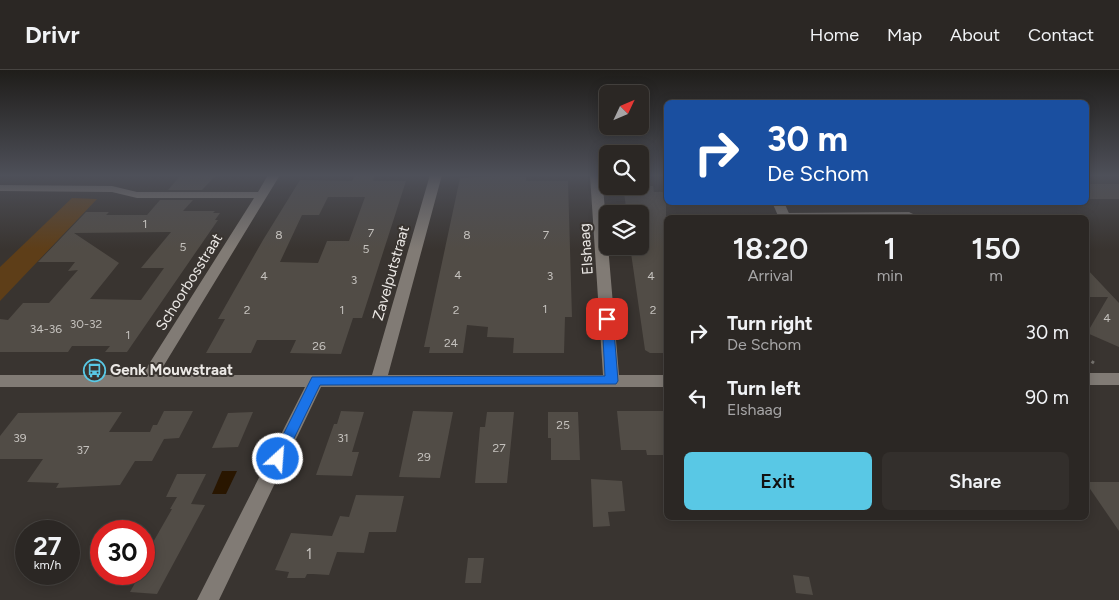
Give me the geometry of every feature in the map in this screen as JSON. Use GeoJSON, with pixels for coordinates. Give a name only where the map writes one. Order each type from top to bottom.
{"type":"FeatureCollection","features":[{"type":"Feature","properties":{"kind":"street","name":"Schoorbosstraat"},"geometry":{"type":"LineString","coordinates":[[147,380],[259,200]]}},
{"type":"Feature","properties":{"kind":"street","name":"Zavelputstraat"},"geometry":{"type":"LineString","coordinates":[[378,381],[429,200]]}},
{"type":"Feature","properties":{"kind":"street","name":"Elshaag"},"geometry":{"type":"LineString","coordinates":[[598,200],[612,381]]}},
{"type":"Feature","properties":{"kind":"street"},"geometry":{"type":"LineString","coordinates":[[1089,379],[1119,379]]}},
{"type":"Feature","properties":{"kind":"street"},"geometry":{"type":"LineString","coordinates":[[208,600],[316,380]]}},
{"type":"Feature","properties":{"kind":"street"},"geometry":{"type":"LineString","coordinates":[[0,381],[664,381]]}},
{"type":"Feature","properties":{"kind":"lane"},"geometry":{"type":"LineString","coordinates":[[846,215],[909,214]]}},
{"type":"Feature","properties":{"kind":"path"},"geometry":{"type":"LineString","coordinates":[[1089,360],[1095,364]]}},
{"type":"Feature","properties":{"kind":"shaded area"},"geometry":{"type":"Polygon","coordinates":[[[70,200],[96,200],[0,301],[0,267],[70,200]]]}},
{"type":"Feature","properties":{"kind":"shaded area"},"geometry":{"type":"Polygon","coordinates":[[[222,471],[237,471],[226,494],[212,494],[222,471]]]}},
{"type":"Feature","properties":{"kind":"building"},"geometry":{"type":"Polygon","coordinates":[[[160,200],[193,200],[183,211],[215,211],[213,213],[220,213],[215,220],[218,220],[127,352],[105,352],[110,346],[72,346],[68,352],[0,352],[0,319],[8,320],[23,303],[49,303],[78,270],[68,271],[75,262],[38,262],[86,212],[109,212],[106,215],[147,215],[160,200]],[[171,232],[74,233],[119,263],[90,299],[141,300],[164,268],[141,268],[171,232]]]}},
{"type":"Feature","properties":{"kind":"building"},"geometry":{"type":"Polygon","coordinates":[[[288,200],[327,200],[319,215],[302,215],[280,262],[318,263],[327,241],[349,241],[364,200],[400,200],[362,318],[353,318],[341,354],[290,353],[296,340],[257,340],[251,353],[206,353],[225,319],[218,319],[288,200]]]}},
{"type":"Feature","properties":{"kind":"building"},"geometry":{"type":"Polygon","coordinates":[[[455,200],[569,200],[572,317],[565,317],[564,353],[513,353],[514,338],[487,337],[488,327],[467,325],[463,353],[429,353],[430,347],[424,347],[455,200]]]}},
{"type":"Feature","properties":{"kind":"building"},"geometry":{"type":"Polygon","coordinates":[[[625,200],[664,200],[664,205],[666,205],[666,215],[664,215],[664,353],[650,353],[645,350],[631,255],[649,255],[649,205],[626,205],[625,200]]]}},
{"type":"Feature","properties":{"kind":"building"},"geometry":{"type":"Polygon","coordinates":[[[1089,271],[1119,303],[1119,347],[1089,334],[1089,330],[1108,297],[1089,297],[1089,271]]]}},
{"type":"Feature","properties":{"kind":"building"},"geometry":{"type":"Polygon","coordinates":[[[164,411],[193,411],[179,438],[164,439],[152,461],[135,461],[120,485],[56,488],[59,483],[27,482],[43,459],[0,459],[0,436],[18,413],[122,412],[109,432],[150,432],[153,425],[157,425],[164,411]]]}},
{"type":"Feature","properties":{"kind":"building"},"geometry":{"type":"Polygon","coordinates":[[[341,411],[364,412],[352,452],[359,452],[352,476],[316,475],[334,424],[337,424],[341,411]]]}},
{"type":"Feature","properties":{"kind":"building"},"geometry":{"type":"Polygon","coordinates":[[[413,411],[453,412],[440,478],[399,477],[413,411]]]}},
{"type":"Feature","properties":{"kind":"building"},"geometry":{"type":"Polygon","coordinates":[[[617,411],[664,411],[664,455],[647,455],[646,450],[621,450],[617,411]]]}},
{"type":"Feature","properties":{"kind":"building"},"geometry":{"type":"Polygon","coordinates":[[[253,412],[238,447],[212,448],[228,413],[253,412]]]}},
{"type":"Feature","properties":{"kind":"building"},"geometry":{"type":"Polygon","coordinates":[[[487,412],[514,412],[507,483],[475,483],[480,427],[485,427],[487,412]]]}},
{"type":"Feature","properties":{"kind":"building"},"geometry":{"type":"Polygon","coordinates":[[[548,412],[578,412],[580,460],[551,460],[551,438],[548,438],[548,412]]]}},
{"type":"Feature","properties":{"kind":"building"},"geometry":{"type":"Polygon","coordinates":[[[177,474],[206,474],[191,504],[205,505],[157,594],[130,592],[134,585],[155,585],[155,539],[177,497],[166,497],[177,474]]]}},
{"type":"Feature","properties":{"kind":"building"},"geometry":{"type":"Polygon","coordinates":[[[591,479],[622,481],[625,511],[608,512],[610,526],[593,527],[591,479]]]}},
{"type":"Feature","properties":{"kind":"building"},"geometry":{"type":"Polygon","coordinates":[[[1089,482],[1119,482],[1119,531],[1089,487],[1089,482]]]}},
{"type":"Feature","properties":{"kind":"building"},"geometry":{"type":"Polygon","coordinates":[[[356,495],[404,496],[396,532],[369,532],[364,553],[337,552],[329,575],[307,574],[305,578],[287,578],[289,572],[275,570],[291,533],[332,536],[340,516],[349,517],[356,495]]]}},
{"type":"Feature","properties":{"kind":"building"},"geometry":{"type":"Polygon","coordinates":[[[468,558],[484,558],[481,583],[465,583],[468,558]]]}},
{"type":"Feature","properties":{"kind":"building"},"geometry":{"type":"Polygon","coordinates":[[[793,575],[809,577],[813,595],[796,593],[793,575]]]}},
{"type":"Feature","properties":{"kind":"place","name":"Genk Mouwstraat"},"geometry":{"type":"Point","coordinates":[94,370]}},
{"type":"Feature","properties":{"kind":"route"},"geometry":{"type":"LineString","coordinates":[[278,459],[316,380],[612,381],[607,319]]}}]}
